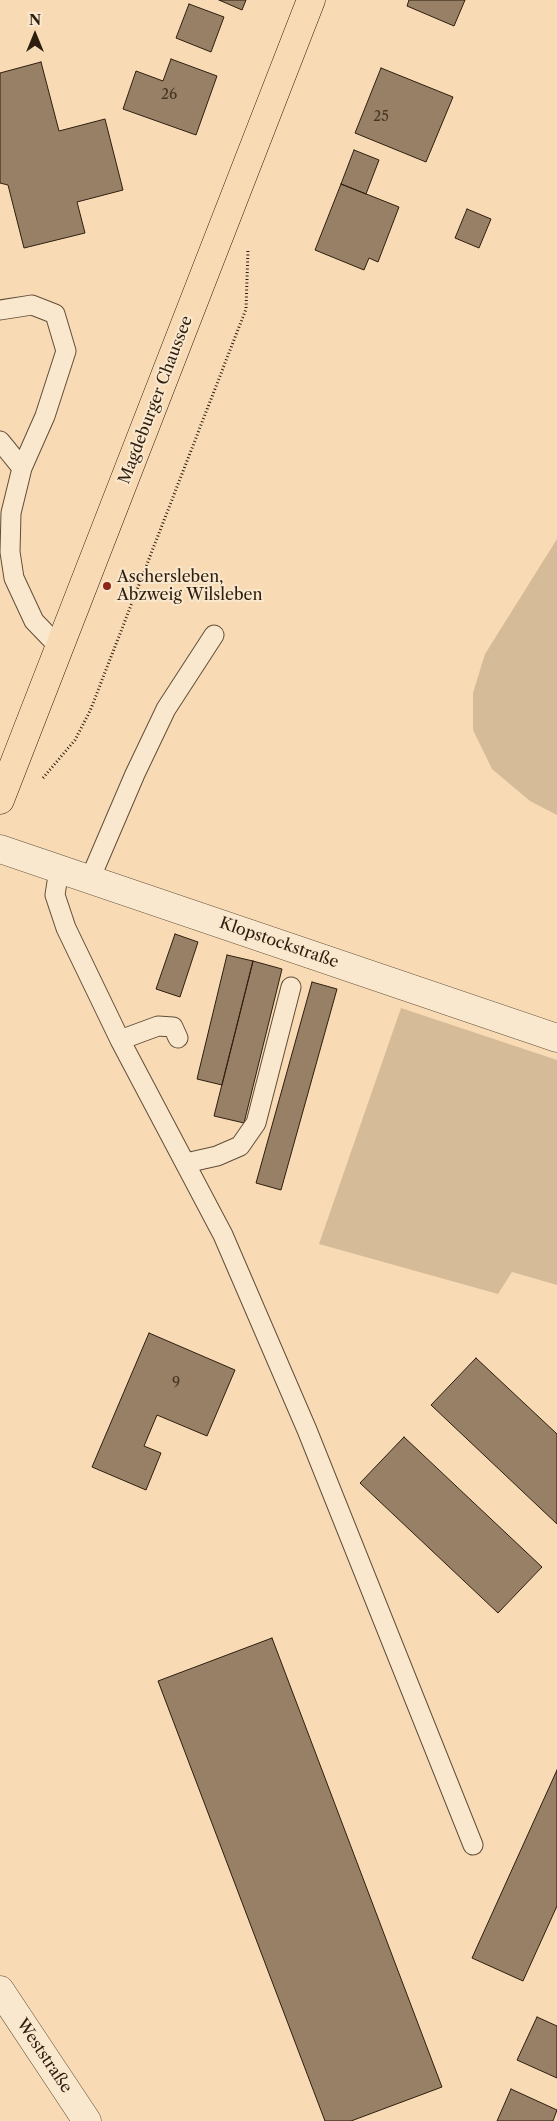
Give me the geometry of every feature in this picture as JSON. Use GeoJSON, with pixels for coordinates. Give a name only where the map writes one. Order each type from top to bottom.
{"type":"FeatureCollection","features":[{"type":"Feature","properties":{"kind":"main road","name":"Magdeburger Chaussee"},"geometry":{"type":"LineString","coordinates":[[0,800],[311,0]]}},
{"type":"Feature","properties":{"kind":"street","name":"Klopstockstraße"},"geometry":{"type":"LineString","coordinates":[[0,849],[557,1038]]}},
{"type":"Feature","properties":{"kind":"street","name":"Weststraße"},"geometry":{"type":"LineString","coordinates":[[0,1990],[88,2121]]}},
{"type":"Feature","properties":{"kind":"lane"},"geometry":{"type":"LineString","coordinates":[[0,310],[32,305],[55,314],[66,351],[45,416],[22,468],[11,513],[10,552],[14,578],[34,621],[59,647]]}},
{"type":"Feature","properties":{"kind":"lane"},"geometry":{"type":"LineString","coordinates":[[0,441],[22,468]]}},
{"type":"Feature","properties":{"kind":"lane"},"geometry":{"type":"LineString","coordinates":[[90,879],[134,774],[166,709],[214,635]]}},
{"type":"Feature","properties":{"kind":"lane"},"geometry":{"type":"LineString","coordinates":[[59,869],[55,895],[66,928],[120,1040],[223,1235],[307,1430],[473,1845]]}},
{"type":"Feature","properties":{"kind":"lane"},"geometry":{"type":"LineString","coordinates":[[186,1163],[217,1156],[240,1146],[256,1123],[291,988]]}},
{"type":"Feature","properties":{"kind":"lane"},"geometry":{"type":"LineString","coordinates":[[120,1040],[158,1026],[172,1027],[178,1038]]}},
{"type":"Feature","properties":{"kind":"path"},"geometry":{"type":"LineString","coordinates":[[40,781],[75,740],[94,702],[246,309],[248,248]]}},
{"type":"Feature","properties":{"kind":"shaded area"},"geometry":{"type":"Polygon","coordinates":[[[557,539],[557,815],[530,801],[492,769],[473,730],[473,693],[485,654],[557,539]]]}},
{"type":"Feature","properties":{"kind":"shaded area"},"geometry":{"type":"Polygon","coordinates":[[[401,1008],[557,1060],[557,1285],[512,1272],[498,1294],[319,1244],[401,1008]]]}},
{"type":"Feature","properties":{"kind":"building"},"geometry":{"type":"Polygon","coordinates":[[[219,0],[246,0],[242,10],[219,0]]]}},
{"type":"Feature","properties":{"kind":"building"},"geometry":{"type":"Polygon","coordinates":[[[409,0],[465,0],[454,26],[407,6],[409,0]]]}},
{"type":"Feature","properties":{"kind":"building"},"geometry":{"type":"Polygon","coordinates":[[[189,4],[224,17],[211,52],[176,38],[189,4]]]}},
{"type":"Feature","properties":{"kind":"building"},"geometry":{"type":"Polygon","coordinates":[[[171,59],[217,76],[196,135],[123,109],[136,71],[163,81],[171,59]]]}},
{"type":"Feature","properties":{"kind":"building"},"geometry":{"type":"Polygon","coordinates":[[[41,62],[59,131],[105,119],[123,190],[77,202],[85,233],[24,248],[8,185],[0,183],[0,73],[41,62]]]}},
{"type":"Feature","properties":{"kind":"building"},"geometry":{"type":"Polygon","coordinates":[[[381,68],[453,97],[426,162],[355,133],[381,68]]]}},
{"type":"Feature","properties":{"kind":"building"},"geometry":{"type":"Polygon","coordinates":[[[354,150],[379,160],[366,194],[341,184],[354,150]]]}},
{"type":"Feature","properties":{"kind":"building"},"geometry":{"type":"Polygon","coordinates":[[[341,184],[399,207],[378,262],[369,258],[364,270],[315,250],[341,184]]]}},
{"type":"Feature","properties":{"kind":"building"},"geometry":{"type":"Polygon","coordinates":[[[467,209],[491,219],[479,248],[455,238],[467,209]]]}},
{"type":"Feature","properties":{"kind":"building"},"geometry":{"type":"Polygon","coordinates":[[[175,934],[198,942],[180,997],[156,989],[175,934]]]}},
{"type":"Feature","properties":{"kind":"building"},"geometry":{"type":"Polygon","coordinates":[[[227,955],[253,961],[222,1085],[197,1079],[227,955]]]}},
{"type":"Feature","properties":{"kind":"building"},"geometry":{"type":"Polygon","coordinates":[[[253,961],[282,969],[244,1123],[214,1116],[253,961]]]}},
{"type":"Feature","properties":{"kind":"building"},"geometry":{"type":"Polygon","coordinates":[[[312,982],[337,989],[281,1190],[256,1183],[312,982]]]}},
{"type":"Feature","properties":{"kind":"building"},"geometry":{"type":"Polygon","coordinates":[[[149,1333],[235,1370],[207,1436],[157,1415],[144,1446],[161,1453],[146,1490],[92,1467],[149,1333]]]}},
{"type":"Feature","properties":{"kind":"building"},"geometry":{"type":"Polygon","coordinates":[[[476,1358],[557,1434],[557,1524],[431,1405],[476,1358]]]}},
{"type":"Feature","properties":{"kind":"building"},"geometry":{"type":"Polygon","coordinates":[[[404,1437],[542,1567],[498,1613],[360,1483],[404,1437]]]}},
{"type":"Feature","properties":{"kind":"building"},"geometry":{"type":"Polygon","coordinates":[[[272,1638],[442,2087],[351,2121],[325,2121],[158,1681],[272,1638]]]}},
{"type":"Feature","properties":{"kind":"building"},"geometry":{"type":"Polygon","coordinates":[[[557,1770],[557,1906],[523,1981],[472,1958],[557,1770]]]}},
{"type":"Feature","properties":{"kind":"building"},"geometry":{"type":"Polygon","coordinates":[[[537,2017],[557,2026],[557,2078],[517,2060],[537,2017]]]}},
{"type":"Feature","properties":{"kind":"building"},"geometry":{"type":"Polygon","coordinates":[[[511,2089],[557,2110],[553,2121],[497,2121],[511,2089]]]}},
{"type":"Feature","properties":{"kind":"place","name":"Aschersleben, Abzweig Wilsleben"},"geometry":{"type":"Point","coordinates":[107,586]}}]}
